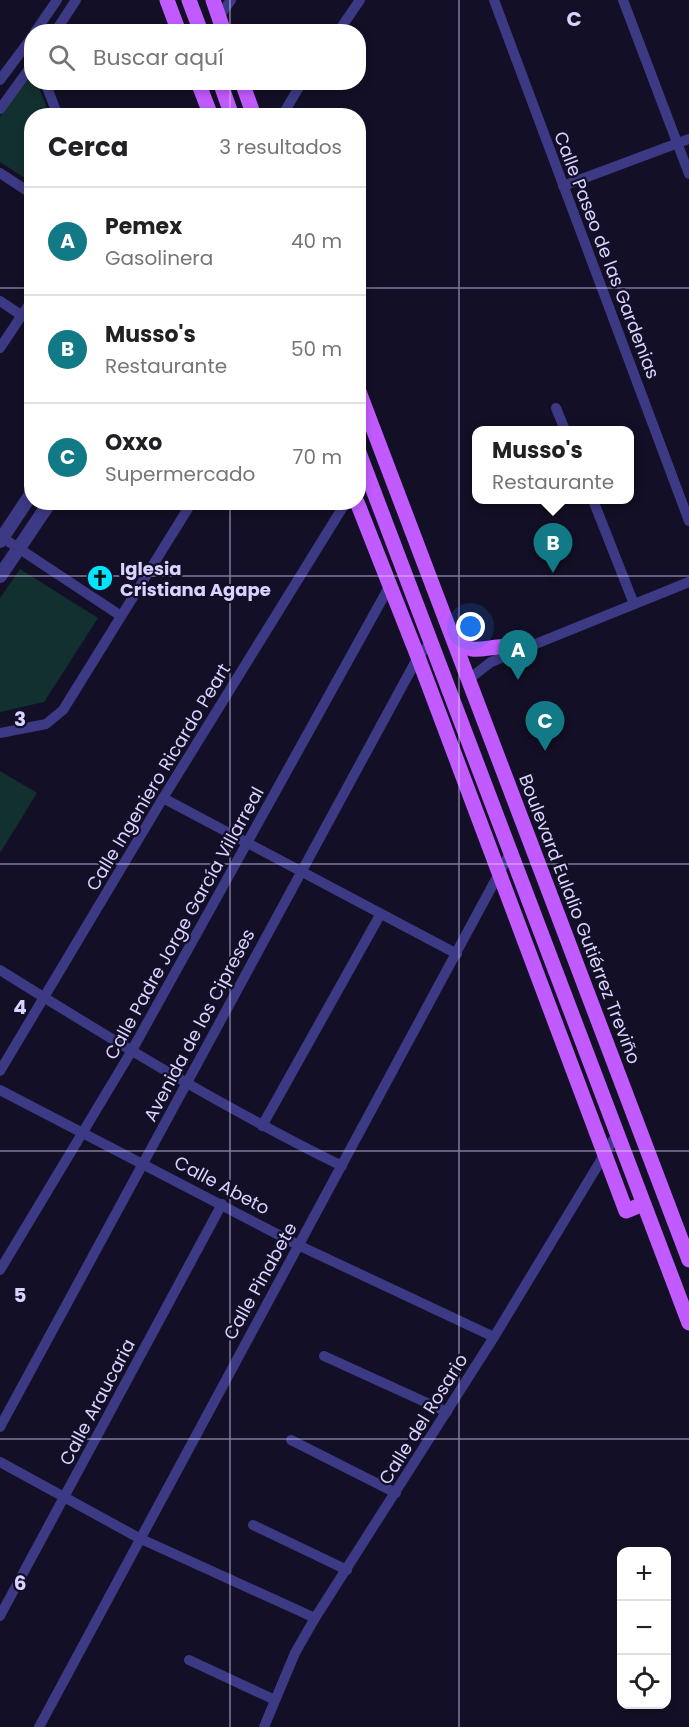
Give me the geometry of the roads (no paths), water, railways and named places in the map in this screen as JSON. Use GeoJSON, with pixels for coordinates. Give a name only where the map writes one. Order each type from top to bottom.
{"type":"FeatureCollection","features":[{"type":"Feature","properties":{"kind":"main road"},"geometry":{"type":"LineString","coordinates":[[167,0],[176,24]]}},
{"type":"Feature","properties":{"kind":"main road"},"geometry":{"type":"LineString","coordinates":[[189,0],[198,24]]}},
{"type":"Feature","properties":{"kind":"main road"},"geometry":{"type":"LineString","coordinates":[[213,0],[221,24]]}},
{"type":"Feature","properties":{"kind":"main road"},"geometry":{"type":"LineString","coordinates":[[201,90],[208,108]]}},
{"type":"Feature","properties":{"kind":"main road"},"geometry":{"type":"LineString","coordinates":[[223,90],[229,108]]}},
{"type":"Feature","properties":{"kind":"main road"},"geometry":{"type":"LineString","coordinates":[[245,90],[251,108]]}},
{"type":"Feature","properties":{"kind":"main road","name":"Boulevard Eulalio Gutiérrez Treviño"},"geometry":{"type":"LineString","coordinates":[[366,410],[689,1260]]}},
{"type":"Feature","properties":{"kind":"main road"},"geometry":{"type":"LineString","coordinates":[[366,471],[689,1323]]}},
{"type":"Feature","properties":{"kind":"main road"},"geometry":{"type":"LineString","coordinates":[[360,510],[418,657],[626,1211],[643,1204]]}},
{"type":"Feature","properties":{"kind":"main road"},"geometry":{"type":"LineString","coordinates":[[454,641],[470,650],[480,651],[499,647],[523,649]]}},
{"type":"Feature","properties":{"kind":"main road"},"geometry":{"type":"LineString","coordinates":[[465,729],[462,695],[469,679]]}},
{"type":"Feature","properties":{"kind":"street"},"geometry":{"type":"LineString","coordinates":[[40,24],[57,0]]}},
{"type":"Feature","properties":{"kind":"street"},"geometry":{"type":"LineString","coordinates":[[60,24],[76,0]]}},
{"type":"Feature","properties":{"kind":"street"},"geometry":{"type":"LineString","coordinates":[[219,17],[231,0]]}},
{"type":"Feature","properties":{"kind":"street"},"geometry":{"type":"LineString","coordinates":[[344,24],[360,0]]}},
{"type":"Feature","properties":{"kind":"street","name":"Calle Paseo de las Gardenias"},"geometry":{"type":"LineString","coordinates":[[495,0],[689,521]]}},
{"type":"Feature","properties":{"kind":"street"},"geometry":{"type":"LineString","coordinates":[[623,0],[689,174]]}},
{"type":"Feature","properties":{"kind":"street"},"geometry":{"type":"LineString","coordinates":[[0,80],[24,50]]}},
{"type":"Feature","properties":{"kind":"street"},"geometry":{"type":"LineString","coordinates":[[0,109],[24,76]]}},
{"type":"Feature","properties":{"kind":"street"},"geometry":{"type":"LineString","coordinates":[[48,90],[55,108]]}},
{"type":"Feature","properties":{"kind":"street"},"geometry":{"type":"LineString","coordinates":[[287,108],[297,90]]}},
{"type":"Feature","properties":{"kind":"street"},"geometry":{"type":"LineString","coordinates":[[563,186],[689,139]]}},
{"type":"Feature","properties":{"kind":"street"},"geometry":{"type":"LineString","coordinates":[[0,173],[24,189]]}},
{"type":"Feature","properties":{"kind":"street"},"geometry":{"type":"LineString","coordinates":[[0,301],[21,315]]}},
{"type":"Feature","properties":{"kind":"street"},"geometry":{"type":"LineString","coordinates":[[0,348],[24,311]]}},
{"type":"Feature","properties":{"kind":"street"},"geometry":{"type":"LineString","coordinates":[[556,408],[563,426]]}},
{"type":"Feature","properties":{"kind":"street"},"geometry":{"type":"LineString","coordinates":[[595,504],[634,604]]}},
{"type":"Feature","properties":{"kind":"street"},"geometry":{"type":"LineString","coordinates":[[24,505],[1,538],[121,616]]}},
{"type":"Feature","properties":{"kind":"street"},"geometry":{"type":"LineString","coordinates":[[0,576],[45,510]]}},
{"type":"Feature","properties":{"kind":"street"},"geometry":{"type":"LineString","coordinates":[[0,733],[36,727],[56,718],[187,510]]}},
{"type":"Feature","properties":{"kind":"street","name":"Calle Ingeniero Ricardo Peart"},"geometry":{"type":"LineString","coordinates":[[0,1071],[163,798],[341,510]]}},
{"type":"Feature","properties":{"kind":"street"},"geometry":{"type":"LineString","coordinates":[[469,679],[490,662],[689,582]]}},
{"type":"Feature","properties":{"kind":"street","name":"Calle Padre Jorge García Villarreal"},"geometry":{"type":"LineString","coordinates":[[0,1270],[131,1052],[389,587]]}},
{"type":"Feature","properties":{"kind":"street","name":"Avenida de los Cipreses"},"geometry":{"type":"LineString","coordinates":[[0,1427],[418,657],[432,641]]}},
{"type":"Feature","properties":{"kind":"street"},"geometry":{"type":"LineString","coordinates":[[163,798],[457,954]]}},
{"type":"Feature","properties":{"kind":"street","name":"Calle Pinabete"},"geometry":{"type":"LineString","coordinates":[[39,1727],[511,851]]}},
{"type":"Feature","properties":{"kind":"street"},"geometry":{"type":"LineString","coordinates":[[262,1126],[380,915]]}},
{"type":"Feature","properties":{"kind":"street"},"geometry":{"type":"LineString","coordinates":[[0,970],[185,1084],[342,1166]]}},
{"type":"Feature","properties":{"kind":"street","name":"Calle Abeto"},"geometry":{"type":"LineString","coordinates":[[0,1090],[298,1245],[494,1337]]}},
{"type":"Feature","properties":{"kind":"street","name":"Calle del Rosario"},"geometry":{"type":"LineString","coordinates":[[264,1727],[295,1653],[315,1618],[494,1337],[618,1132]]}},
{"type":"Feature","properties":{"kind":"street","name":"Calle Araucaria"},"geometry":{"type":"LineString","coordinates":[[0,1616],[222,1204]]}},
{"type":"Feature","properties":{"kind":"street"},"geometry":{"type":"LineString","coordinates":[[324,1356],[447,1412]]}},
{"type":"Feature","properties":{"kind":"street"},"geometry":{"type":"LineString","coordinates":[[291,1440],[396,1493]]}},
{"type":"Feature","properties":{"kind":"street"},"geometry":{"type":"LineString","coordinates":[[0,1462],[139,1538],[315,1618]]}},
{"type":"Feature","properties":{"kind":"street"},"geometry":{"type":"LineString","coordinates":[[253,1526],[347,1570]]}},
{"type":"Feature","properties":{"kind":"street"},"geometry":{"type":"LineString","coordinates":[[189,1660],[275,1701]]}},
{"type":"Feature","properties":{"kind":"place","name":"Musso's"},"geometry":{"type":"Point","coordinates":[553,573]}},
{"type":"Feature","properties":{"kind":"place","name":"Iglesia Cristiana Agape"},"geometry":{"type":"Point","coordinates":[100,578]}},
{"type":"Feature","properties":{"kind":"place","name":"Pemex"},"geometry":{"type":"Point","coordinates":[518,680]}},
{"type":"Feature","properties":{"kind":"place","name":"Oxxo"},"geometry":{"type":"Point","coordinates":[545,751]}}]}
